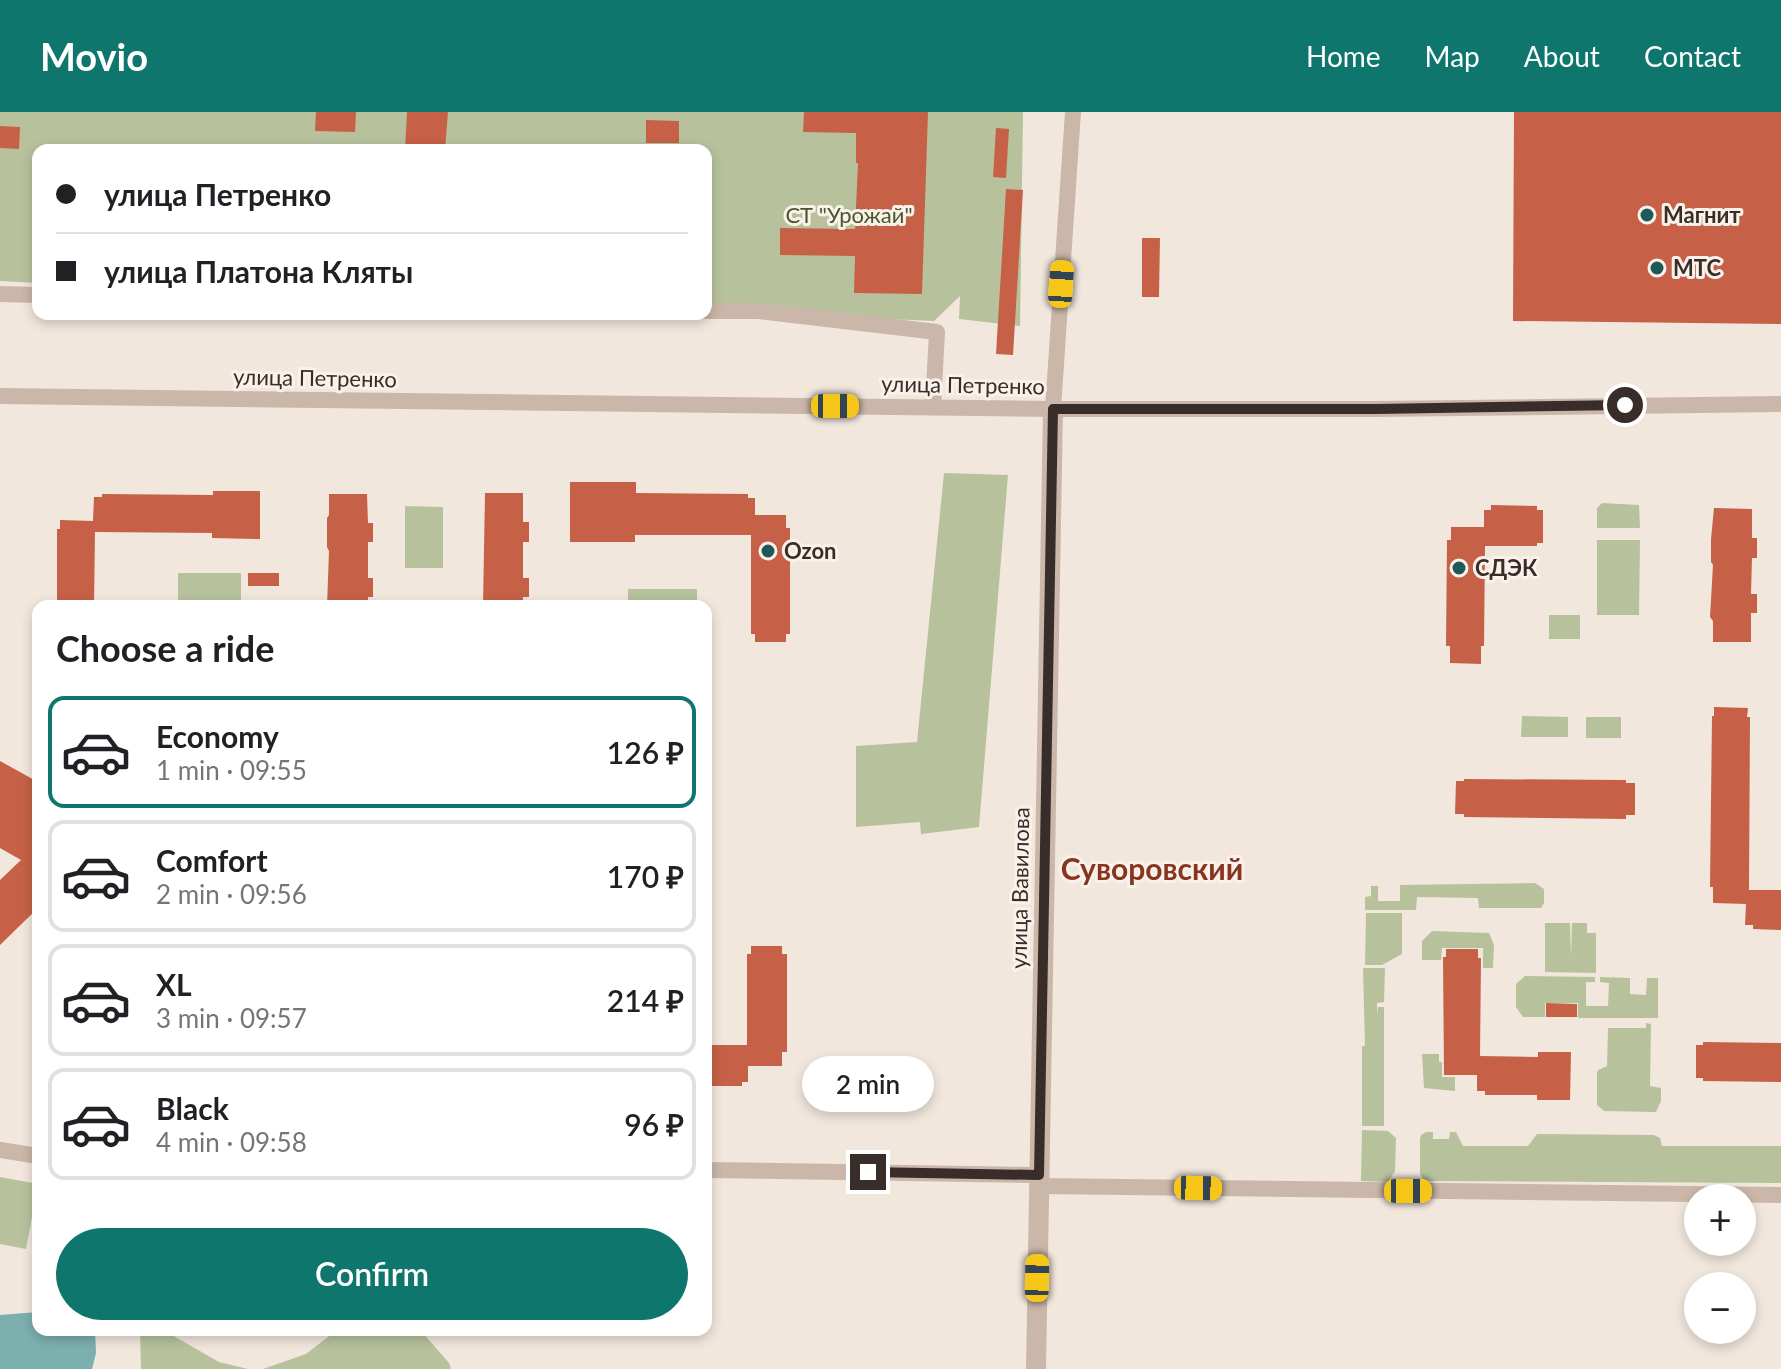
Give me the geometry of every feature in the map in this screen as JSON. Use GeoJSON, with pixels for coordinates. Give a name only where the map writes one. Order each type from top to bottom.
{"type":"FeatureCollection","features":[{"type":"Feature","properties":{"kind":"street"},"geometry":{"type":"LineString","coordinates":[[1053,409],[1073,112]]}},
{"type":"Feature","properties":{"kind":"street"},"geometry":{"type":"LineString","coordinates":[[0,294],[32,295]]}},
{"type":"Feature","properties":{"kind":"street"},"geometry":{"type":"LineString","coordinates":[[712,311],[759,311],[937,332],[933,407]]}},
{"type":"Feature","properties":{"kind":"street","name":"улица Петренко"},"geometry":{"type":"LineString","coordinates":[[0,396],[1053,409],[1781,404]]}},
{"type":"Feature","properties":{"kind":"street","name":"улица Вавилова"},"geometry":{"type":"LineString","coordinates":[[1036,1369],[1053,409]]}},
{"type":"Feature","properties":{"kind":"street"},"geometry":{"type":"LineString","coordinates":[[0,1150],[32,1155]]}},
{"type":"Feature","properties":{"kind":"street"},"geometry":{"type":"LineString","coordinates":[[712,1170],[1781,1195]]}},
{"type":"Feature","properties":{"kind":"green space","name":"СТ \"Урожай\""},"geometry":{"type":"Polygon","coordinates":[[[0,112],[1023,112],[1020,326],[959,319],[960,296],[934,321],[712,311],[712,144],[32,144],[32,283],[0,281],[0,112]]]}},
{"type":"Feature","properties":{"kind":"green space"},"geometry":{"type":"Polygon","coordinates":[[[944,473],[1008,475],[979,827],[921,834],[920,822],[856,827],[856,746],[917,742],[944,473]]]}},
{"type":"Feature","properties":{"kind":"green space"},"geometry":{"type":"Polygon","coordinates":[[[1602,503],[1639,505],[1640,528],[1597,528],[1597,508],[1602,503]]]}},
{"type":"Feature","properties":{"kind":"green space"},"geometry":{"type":"Polygon","coordinates":[[[405,506],[443,507],[443,568],[405,568],[405,506]]]}},
{"type":"Feature","properties":{"kind":"green space"},"geometry":{"type":"Polygon","coordinates":[[[1597,540],[1640,540],[1639,615],[1597,615],[1597,540]]]}},
{"type":"Feature","properties":{"kind":"green space"},"geometry":{"type":"Polygon","coordinates":[[[178,573],[241,573],[241,600],[178,600],[178,573]]]}},
{"type":"Feature","properties":{"kind":"green space"},"geometry":{"type":"Polygon","coordinates":[[[628,589],[697,589],[697,600],[628,600],[628,589]]]}},
{"type":"Feature","properties":{"kind":"green space"},"geometry":{"type":"Polygon","coordinates":[[[1549,615],[1580,615],[1580,639],[1549,639],[1549,615]]]}},
{"type":"Feature","properties":{"kind":"green space"},"geometry":{"type":"Polygon","coordinates":[[[1522,716],[1568,717],[1568,737],[1521,737],[1522,716]]]}},
{"type":"Feature","properties":{"kind":"green space"},"geometry":{"type":"Polygon","coordinates":[[[1586,717],[1621,717],[1621,738],[1586,738],[1586,717]]]}},
{"type":"Feature","properties":{"kind":"green space"},"geometry":{"type":"Polygon","coordinates":[[[1535,883],[1544,889],[1541,908],[1479,908],[1478,898],[1417,897],[1416,910],[1365,910],[1365,897],[1371,896],[1371,886],[1378,886],[1378,901],[1400,901],[1400,885],[1535,883]]]}},
{"type":"Feature","properties":{"kind":"green space"},"geometry":{"type":"Polygon","coordinates":[[[1366,913],[1402,913],[1402,954],[1382,965],[1365,965],[1366,913]]]}},
{"type":"Feature","properties":{"kind":"green space"},"geometry":{"type":"Polygon","coordinates":[[[1545,923],[1570,923],[1571,957],[1572,923],[1587,923],[1587,933],[1596,933],[1596,973],[1545,972],[1545,923]]]}},
{"type":"Feature","properties":{"kind":"green space"},"geometry":{"type":"Polygon","coordinates":[[[1432,931],[1489,933],[1494,945],[1493,968],[1483,968],[1483,948],[1442,948],[1441,960],[1422,960],[1422,941],[1432,931]]]}},
{"type":"Feature","properties":{"kind":"green space"},"geometry":{"type":"Polygon","coordinates":[[[1363,968],[1385,968],[1384,1002],[1377,1003],[1377,1015],[1378,1007],[1384,1007],[1384,1126],[1362,1126],[1362,1046],[1365,1046],[1363,968]]]}},
{"type":"Feature","properties":{"kind":"green space"},"geometry":{"type":"Polygon","coordinates":[[[1525,976],[1595,977],[1595,982],[1586,982],[1586,1006],[1608,1006],[1609,983],[1600,982],[1600,977],[1630,978],[1630,994],[1646,995],[1647,978],[1658,978],[1658,1018],[1578,1018],[1578,1003],[1545,1003],[1545,1017],[1523,1017],[1516,1007],[1516,984],[1525,976]]]}},
{"type":"Feature","properties":{"kind":"green space"},"geometry":{"type":"Polygon","coordinates":[[[1646,1023],[1651,1024],[1650,1086],[1661,1088],[1661,1101],[1656,1112],[1604,1111],[1597,1105],[1597,1073],[1607,1066],[1608,1028],[1646,1028],[1646,1023]]]}},
{"type":"Feature","properties":{"kind":"green space"},"geometry":{"type":"Polygon","coordinates":[[[1422,1054],[1439,1054],[1442,1077],[1455,1077],[1455,1091],[1424,1088],[1422,1054]]]}},
{"type":"Feature","properties":{"kind":"green space"},"geometry":{"type":"Polygon","coordinates":[[[1362,1130],[1388,1131],[1396,1138],[1395,1171],[1388,1182],[1361,1181],[1362,1130]]]}},
{"type":"Feature","properties":{"kind":"green space"},"geometry":{"type":"Polygon","coordinates":[[[1426,1132],[1433,1132],[1433,1139],[1449,1139],[1450,1132],[1456,1132],[1463,1146],[1528,1146],[1537,1134],[1654,1135],[1660,1138],[1662,1146],[1781,1146],[1781,1183],[1425,1181],[1420,1174],[1420,1139],[1426,1132]]]}},
{"type":"Feature","properties":{"kind":"green space"},"geometry":{"type":"Polygon","coordinates":[[[0,1177],[32,1183],[32,1216],[26,1249],[0,1244],[0,1177]]]}},
{"type":"Feature","properties":{"kind":"green space"},"geometry":{"type":"Polygon","coordinates":[[[140,1336],[174,1336],[219,1362],[248,1369],[141,1369],[140,1336]]]}},
{"type":"Feature","properties":{"kind":"green space"},"geometry":{"type":"Polygon","coordinates":[[[329,1336],[425,1336],[451,1369],[263,1369],[306,1354],[329,1336]]]}},
{"type":"Feature","properties":{"kind":"water"},"geometry":{"type":"Polygon","coordinates":[[[32,1312],[32,1336],[95,1336],[96,1353],[92,1369],[0,1369],[0,1315],[32,1312]]]}},
{"type":"Feature","properties":{"kind":"building"},"geometry":{"type":"Polygon","coordinates":[[[316,112],[356,112],[355,132],[315,131],[316,112]]]}},
{"type":"Feature","properties":{"kind":"building"},"geometry":{"type":"Polygon","coordinates":[[[407,112],[448,112],[445,144],[405,144],[407,112]]]}},
{"type":"Feature","properties":{"kind":"building"},"geometry":{"type":"Polygon","coordinates":[[[804,112],[928,112],[922,294],[854,293],[855,256],[780,255],[780,228],[855,229],[856,133],[803,132],[804,112]]]}},
{"type":"Feature","properties":{"kind":"building","name":"Магнит"},"geometry":{"type":"Polygon","coordinates":[[[1514,112],[1781,112],[1781,324],[1513,321],[1514,112]]]}},
{"type":"Feature","properties":{"kind":"building"},"geometry":{"type":"Polygon","coordinates":[[[646,120],[679,121],[679,143],[646,143],[646,120]]]}},
{"type":"Feature","properties":{"kind":"building"},"geometry":{"type":"Polygon","coordinates":[[[0,126],[20,127],[19,149],[0,148],[0,126]]]}},
{"type":"Feature","properties":{"kind":"building"},"geometry":{"type":"Polygon","coordinates":[[[996,128],[1009,129],[1006,178],[993,177],[996,128]]]}},
{"type":"Feature","properties":{"kind":"building"},"geometry":{"type":"Polygon","coordinates":[[[1006,189],[1023,190],[1013,355],[996,354],[1006,189]]]}},
{"type":"Feature","properties":{"kind":"building"},"geometry":{"type":"Polygon","coordinates":[[[1142,238],[1160,238],[1159,297],[1142,297],[1142,238]]]}},
{"type":"Feature","properties":{"kind":"building"},"geometry":{"type":"Polygon","coordinates":[[[570,482],[636,482],[636,493],[748,494],[748,498],[755,498],[755,515],[786,515],[786,528],[790,528],[790,634],[786,634],[786,642],[755,642],[755,634],[751,634],[751,535],[635,535],[635,542],[570,542],[570,482]]]}},
{"type":"Feature","properties":{"kind":"building"},"geometry":{"type":"Polygon","coordinates":[[[213,491],[260,491],[260,539],[212,538],[212,533],[95,532],[94,600],[57,600],[57,529],[60,529],[60,520],[93,521],[94,497],[102,497],[102,494],[213,495],[213,491]]]}},
{"type":"Feature","properties":{"kind":"building"},"geometry":{"type":"Polygon","coordinates":[[[485,493],[523,493],[523,522],[529,522],[529,542],[523,542],[523,578],[529,578],[529,597],[523,597],[523,600],[483,600],[485,493]]]}},
{"type":"Feature","properties":{"kind":"building"},"geometry":{"type":"Polygon","coordinates":[[[329,494],[367,494],[368,523],[373,523],[373,542],[368,542],[368,578],[373,578],[373,597],[368,597],[368,600],[327,600],[329,494]]]}},
{"type":"Feature","properties":{"kind":"building"},"geometry":{"type":"Polygon","coordinates":[[[1491,505],[1537,506],[1537,510],[1543,510],[1543,543],[1537,543],[1537,546],[1485,546],[1481,664],[1450,663],[1450,646],[1446,646],[1447,540],[1451,540],[1451,527],[1484,527],[1484,510],[1491,510],[1491,505]]]}},
{"type":"Feature","properties":{"kind":"building"},"geometry":{"type":"Polygon","coordinates":[[[1714,508],[1752,509],[1752,538],[1757,538],[1757,558],[1752,558],[1751,594],[1757,594],[1757,613],[1751,613],[1751,642],[1713,642],[1713,621],[1710,617],[1714,508]]]}},
{"type":"Feature","properties":{"kind":"building"},"geometry":{"type":"Polygon","coordinates":[[[248,573],[279,573],[279,586],[248,586],[248,573]]]}},
{"type":"Feature","properties":{"kind":"building"},"geometry":{"type":"Polygon","coordinates":[[[1714,707],[1748,708],[1749,890],[1781,890],[1781,930],[1753,929],[1753,925],[1745,925],[1746,904],[1713,903],[1713,887],[1710,887],[1714,707]]]}},
{"type":"Feature","properties":{"kind":"building"},"geometry":{"type":"Polygon","coordinates":[[[0,761],[32,779],[32,914],[0,945],[0,880],[21,860],[0,848],[0,761]]]}},
{"type":"Feature","properties":{"kind":"building"},"geometry":{"type":"Polygon","coordinates":[[[1626,780],[1626,783],[1635,783],[1635,815],[1626,815],[1626,819],[1464,817],[1464,814],[1455,814],[1456,781],[1626,780]]]}},
{"type":"Feature","properties":{"kind":"building"},"geometry":{"type":"Polygon","coordinates":[[[751,946],[782,946],[782,954],[787,954],[787,1052],[782,1052],[782,1066],[748,1066],[748,1082],[742,1082],[742,1086],[712,1086],[712,1045],[747,1045],[747,954],[751,954],[751,946]]]}},
{"type":"Feature","properties":{"kind":"building"},"geometry":{"type":"Polygon","coordinates":[[[1446,949],[1478,949],[1478,958],[1481,958],[1480,1056],[1538,1057],[1538,1052],[1571,1052],[1570,1100],[1537,1100],[1537,1095],[1485,1095],[1485,1091],[1477,1091],[1477,1075],[1444,1075],[1443,957],[1446,957],[1446,949]]]}},
{"type":"Feature","properties":{"kind":"building"},"geometry":{"type":"Polygon","coordinates":[[[1546,1003],[1577,1004],[1577,1017],[1546,1017],[1546,1003]]]}},
{"type":"Feature","properties":{"kind":"building"},"geometry":{"type":"Polygon","coordinates":[[[1703,1042],[1781,1043],[1781,1082],[1703,1081],[1703,1078],[1696,1078],[1696,1045],[1703,1045],[1703,1042]]]}},
{"type":"Feature","properties":{"kind":"place","name":"Магнит"},"geometry":{"type":"Point","coordinates":[1647,215]}},
{"type":"Feature","properties":{"kind":"place","name":"МТС"},"geometry":{"type":"Point","coordinates":[1657,268]}},
{"type":"Feature","properties":{"kind":"place","name":"Ozon"},"geometry":{"type":"Point","coordinates":[768,551]}},
{"type":"Feature","properties":{"kind":"place","name":"СДЭК"},"geometry":{"type":"Point","coordinates":[1459,568]}},
{"type":"Feature","properties":{"kind":"district","name":"Суворовский"},"geometry":{"type":"Point","coordinates":[1152,870]}},
{"type":"Feature","properties":{"kind":"route"},"geometry":{"type":"LineString","coordinates":[[868,1172],[1039,1175],[1053,409],[1625,405]]}}]}
